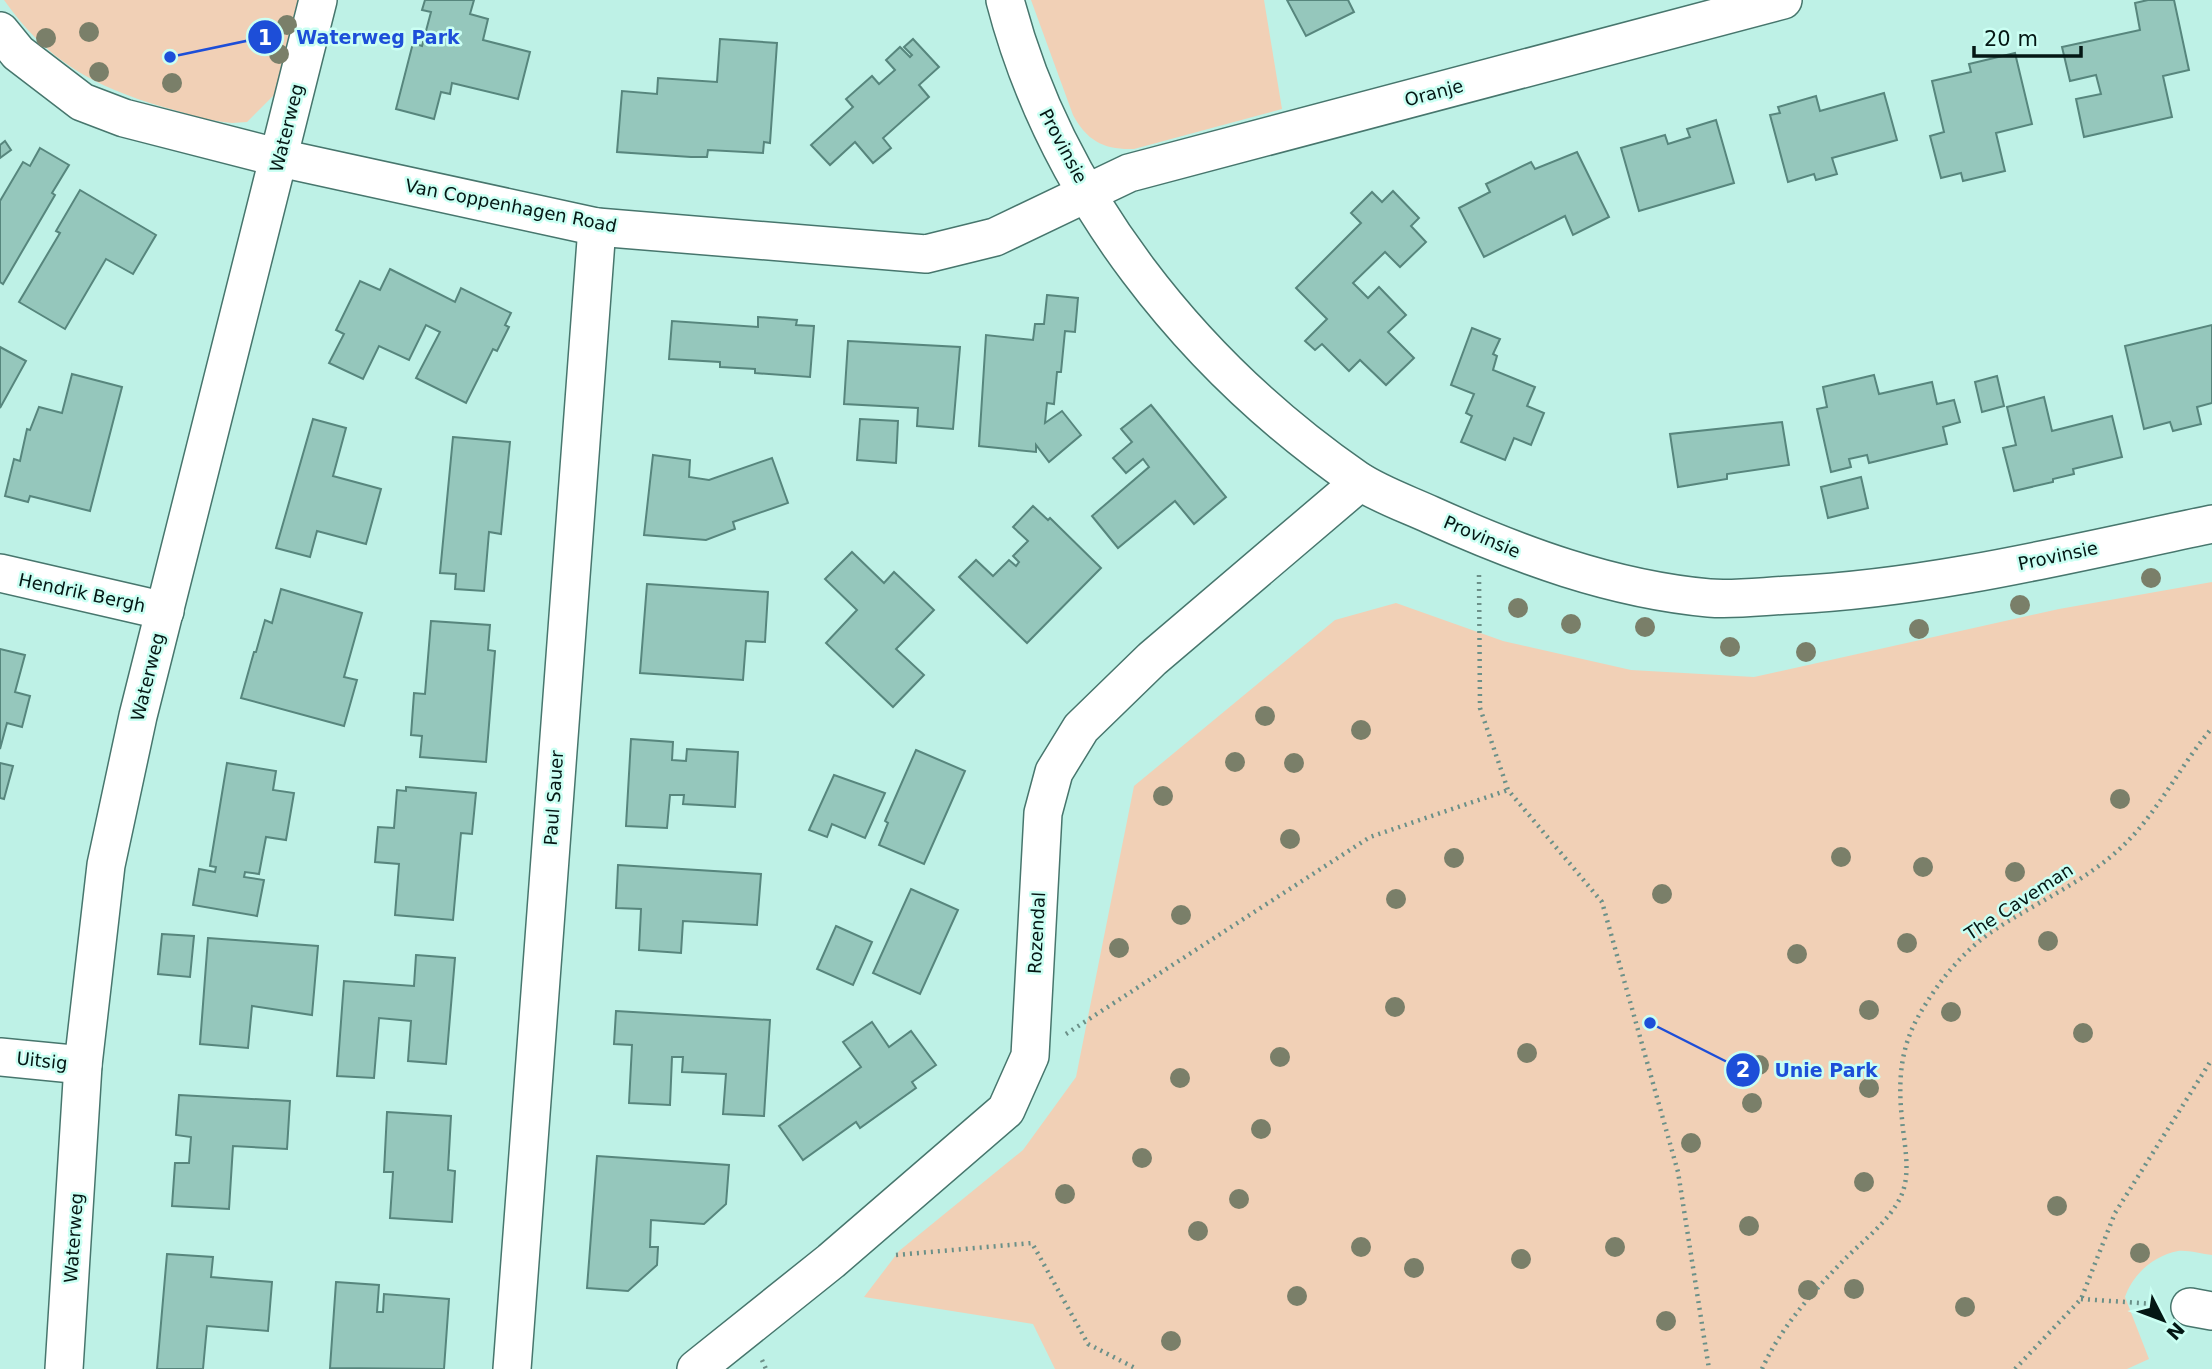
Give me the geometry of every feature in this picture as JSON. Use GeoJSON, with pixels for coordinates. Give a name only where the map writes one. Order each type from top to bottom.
{"type":"FeatureCollection","features":[{"type":"Feature","properties":{"kind":"street","name":"Waterweg"},"geometry":{"type":"LineString","coordinates":[[64,1369],[83,1065],[106,865],[138,716],[318,0]]}},
{"type":"Feature","properties":{"kind":"street","name":"Provinsie"},"geometry":{"type":"LineString","coordinates":[[1005,0],[1015,38],[1048,123],[1088,193],[1147,284],[1205,352],[1280,420],[1360,482],[1478,536],[1538,560],[1621,585],[1712,598],[1845,592],[1972,573],[2212,524]]}},
{"type":"Feature","properties":{"kind":"street","name":"Oranje"},"geometry":{"type":"LineString","coordinates":[[1088,193],[1129,173],[1783,0]]}},
{"type":"Feature","properties":{"kind":"street","name":"Van Coppenhagen Road"},"geometry":{"type":"LineString","coordinates":[[0,31],[18,53],[82,103],[124,118],[280,158],[597,227],[926,254],[995,237],[1088,193]]}},
{"type":"Feature","properties":{"kind":"street","name":"Paul Sauer"},"geometry":{"type":"LineString","coordinates":[[512,1369],[597,227]]}},
{"type":"Feature","properties":{"kind":"street","name":"Rozendal"},"geometry":{"type":"LineString","coordinates":[[695,1369],[831,1261],[1006,1110],[1030,1056],[1043,813],[1054,772],[1081,729],[1152,659],[1360,482]]}},
{"type":"Feature","properties":{"kind":"street","name":"Hendrik Bergh"},"geometry":{"type":"LineString","coordinates":[[0,573],[165,611]]}},
{"type":"Feature","properties":{"kind":"street","name":"Uitsig"},"geometry":{"type":"LineString","coordinates":[[0,1057],[83,1065]]}},
{"type":"Feature","properties":{"kind":"path"},"geometry":{"type":"LineString","coordinates":[[1478,536],[1480,708],[1508,790],[1602,902],[1678,1172],[1709,1369]]}},
{"type":"Feature","properties":{"kind":"path","name":"The Caveman"},"geometry":{"type":"LineString","coordinates":[[1762,1369],[1771,1350],[1800,1309],[1877,1229],[1899,1201],[1906,1181],[1907,1156],[1902,1118],[1901,1062],[1906,1041],[1931,996],[1965,954],[1987,935],[2058,893],[2115,853],[2137,831],[2212,728]]}},
{"type":"Feature","properties":{"kind":"path"},"geometry":{"type":"LineString","coordinates":[[1030,1056],[1111,1007],[1370,837],[1508,790]]}},
{"type":"Feature","properties":{"kind":"path"},"geometry":{"type":"LineString","coordinates":[[2015,1369],[2081,1299],[2115,1213],[2212,1059]]}},
{"type":"Feature","properties":{"kind":"path"},"geometry":{"type":"LineString","coordinates":[[831,1261],[1032,1243],[1088,1344],[1137,1369]]}},
{"type":"Feature","properties":{"kind":"path"},"geometry":{"type":"LineString","coordinates":[[2081,1299],[2201,1309]]}},
{"type":"Feature","properties":{"kind":"shaded area"},"geometry":{"type":"Polygon","coordinates":[[[4,0],[300,0],[276,93],[247,122],[232,123],[205,119],[163,107],[93,80],[37,40],[4,0]]]}},
{"type":"Feature","properties":{"kind":"shaded area"},"geometry":{"type":"Polygon","coordinates":[[[1031,0],[1264,0],[1282,109],[1134,149],[1105,146],[1084,131],[1073,115],[1031,0]]]}},
{"type":"Feature","properties":{"kind":"shaded area"},"geometry":{"type":"Polygon","coordinates":[[[2212,582],[2212,1255],[2182,1251],[2169,1253],[2145,1267],[2133,1281],[2125,1297],[2149,1359],[2127,1369],[1055,1369],[1033,1324],[864,1297],[899,1251],[1023,1150],[1076,1077],[1134,786],[1335,620],[1396,603],[1503,641],[1631,670],[1754,677],[2059,609],[2212,582]]]}},
{"type":"Feature","properties":{"kind":"building"},"geometry":{"type":"Polygon","coordinates":[[[425,0],[474,0],[470,14],[488,19],[483,40],[530,52],[518,99],[452,83],[450,94],[441,92],[434,119],[396,109],[413,43],[422,46],[431,12],[422,10],[425,0]]]}},
{"type":"Feature","properties":{"kind":"building"},"geometry":{"type":"Polygon","coordinates":[[[1287,0],[1348,0],[1354,12],[1306,36],[1287,0]]]}},
{"type":"Feature","properties":{"kind":"building"},"geometry":{"type":"Polygon","coordinates":[[[2174,0],[2189,70],[2163,76],[2172,117],[2084,137],[2076,99],[2101,94],[2096,75],[2070,81],[2062,47],[2140,30],[2135,3],[2174,0]]]}},
{"type":"Feature","properties":{"kind":"building"},"geometry":{"type":"Polygon","coordinates":[[[720,39],[777,43],[770,143],[764,142],[763,153],[708,150],[707,157],[691,157],[617,152],[622,91],[657,94],[658,78],[717,82],[720,39]]]}},
{"type":"Feature","properties":{"kind":"building"},"geometry":{"type":"Polygon","coordinates":[[[913,39],[939,67],[919,85],[929,97],[883,138],[891,148],[873,163],[855,142],[830,165],[811,145],[853,107],[846,99],[872,76],[879,84],[895,70],[886,60],[900,47],[910,57],[912,55],[904,47],[913,39]]]}},
{"type":"Feature","properties":{"kind":"building"},"geometry":{"type":"Polygon","coordinates":[[[2015,53],[2032,124],[1996,133],[2005,171],[1963,181],[1961,173],[1941,178],[1930,136],[1944,132],[1932,81],[1971,72],[1969,64],[2015,53]]]}},
{"type":"Feature","properties":{"kind":"building"},"geometry":{"type":"Polygon","coordinates":[[[1884,93],[1897,140],[1832,158],[1837,174],[1816,180],[1814,174],[1788,182],[1770,115],[1780,113],[1778,107],[1816,96],[1820,111],[1884,93]]]}},
{"type":"Feature","properties":{"kind":"building"},"geometry":{"type":"Polygon","coordinates":[[[1716,120],[1734,183],[1639,211],[1621,148],[1665,135],[1668,144],[1690,137],[1687,129],[1716,120]]]}},
{"type":"Feature","properties":{"kind":"building"},"geometry":{"type":"Polygon","coordinates":[[[5,141],[11,150],[0,158],[0,145],[5,141]]]}},
{"type":"Feature","properties":{"kind":"building"},"geometry":{"type":"Polygon","coordinates":[[[40,148],[69,165],[52,193],[55,195],[3,284],[0,282],[0,201],[23,162],[30,166],[40,148]]]}},
{"type":"Feature","properties":{"kind":"building"},"geometry":{"type":"Polygon","coordinates":[[[1577,152],[1609,217],[1573,235],[1565,216],[1484,257],[1459,208],[1490,192],[1486,184],[1531,162],[1535,169],[1577,152]]]}},
{"type":"Feature","properties":{"kind":"building"},"geometry":{"type":"Polygon","coordinates":[[[80,190],[156,235],[133,274],[106,259],[65,329],[19,302],[60,233],[56,231],[80,190]]]}},
{"type":"Feature","properties":{"kind":"building"},"geometry":{"type":"Polygon","coordinates":[[[1393,191],[1419,218],[1411,226],[1426,242],[1400,267],[1385,252],[1353,283],[1368,298],[1379,287],[1406,315],[1388,332],[1414,358],[1386,385],[1360,360],[1349,371],[1322,344],[1315,350],[1305,341],[1327,319],[1296,288],[1361,223],[1351,213],[1372,192],[1382,202],[1393,191]]]}},
{"type":"Feature","properties":{"kind":"building"},"geometry":{"type":"Polygon","coordinates":[[[390,269],[455,302],[461,288],[511,313],[505,325],[509,327],[497,351],[493,349],[466,403],[416,378],[440,332],[426,325],[409,360],[379,346],[363,379],[329,363],[344,334],[336,330],[360,281],[380,290],[390,269]]]}},
{"type":"Feature","properties":{"kind":"building"},"geometry":{"type":"Polygon","coordinates":[[[1047,295],[1078,298],[1075,332],[1065,331],[1061,372],[1057,372],[1054,404],[1047,403],[1045,423],[1062,411],[1081,435],[1049,462],[1036,445],[1036,452],[979,446],[986,335],[1033,340],[1035,324],[1044,324],[1047,295]]]}},
{"type":"Feature","properties":{"kind":"building"},"geometry":{"type":"Polygon","coordinates":[[[758,317],[797,320],[796,325],[814,326],[810,377],[755,373],[755,369],[720,367],[720,362],[669,359],[672,321],[758,327],[758,317]]]}},
{"type":"Feature","properties":{"kind":"building"},"geometry":{"type":"Polygon","coordinates":[[[2212,325],[2212,403],[2197,407],[2201,424],[2173,431],[2170,422],[2144,429],[2125,346],[2212,325]]]}},
{"type":"Feature","properties":{"kind":"building"},"geometry":{"type":"Polygon","coordinates":[[[1472,328],[1500,339],[1493,354],[1497,356],[1493,370],[1535,387],[1527,406],[1544,413],[1531,445],[1514,438],[1505,460],[1461,442],[1472,416],[1466,413],[1474,394],[1451,385],[1472,328]]]}},
{"type":"Feature","properties":{"kind":"building"},"geometry":{"type":"Polygon","coordinates":[[[848,341],[960,347],[953,429],[917,426],[918,408],[844,404],[848,341]]]}},
{"type":"Feature","properties":{"kind":"building"},"geometry":{"type":"Polygon","coordinates":[[[0,347],[26,361],[0,408],[0,347]]]}},
{"type":"Feature","properties":{"kind":"building"},"geometry":{"type":"Polygon","coordinates":[[[72,374],[122,387],[90,511],[30,496],[28,502],[5,496],[14,459],[20,461],[27,429],[30,430],[39,407],[62,413],[72,374]]]}},
{"type":"Feature","properties":{"kind":"building"},"geometry":{"type":"Polygon","coordinates":[[[1874,375],[1879,394],[1932,382],[1937,404],[1954,400],[1960,422],[1943,427],[1947,444],[1869,463],[1867,455],[1849,459],[1851,467],[1831,472],[1817,409],[1827,407],[1823,387],[1874,375]]]}},
{"type":"Feature","properties":{"kind":"building"},"geometry":{"type":"Polygon","coordinates":[[[1997,376],[2004,406],[1982,412],[1975,382],[1997,376]]]}},
{"type":"Feature","properties":{"kind":"building"},"geometry":{"type":"Polygon","coordinates":[[[2044,397],[2052,431],[2112,416],[2122,457],[2073,469],[2074,474],[2053,479],[2053,482],[2014,491],[2003,448],[2016,445],[2007,407],[2044,397]]]}},
{"type":"Feature","properties":{"kind":"building"},"geometry":{"type":"Polygon","coordinates":[[[1151,405],[1226,497],[1194,524],[1175,501],[1118,548],[1092,516],[1149,467],[1143,459],[1126,473],[1113,458],[1132,442],[1121,429],[1151,405]]]}},
{"type":"Feature","properties":{"kind":"building"},"geometry":{"type":"Polygon","coordinates":[[[313,419],[346,428],[333,476],[381,489],[366,544],[317,531],[310,557],[276,548],[313,419]]]}},
{"type":"Feature","properties":{"kind":"building"},"geometry":{"type":"Polygon","coordinates":[[[860,419],[898,421],[896,463],[857,460],[860,419]]]}},
{"type":"Feature","properties":{"kind":"building"},"geometry":{"type":"Polygon","coordinates":[[[1782,422],[1789,465],[1727,474],[1727,479],[1678,487],[1670,434],[1782,422]]]}},
{"type":"Feature","properties":{"kind":"building"},"geometry":{"type":"Polygon","coordinates":[[[453,437],[510,442],[501,534],[489,532],[484,591],[455,589],[456,574],[440,573],[453,437]]]}},
{"type":"Feature","properties":{"kind":"building"},"geometry":{"type":"Polygon","coordinates":[[[653,455],[690,460],[689,477],[709,480],[772,458],[788,503],[733,522],[735,529],[706,540],[644,535],[653,455]]]}},
{"type":"Feature","properties":{"kind":"building"},"geometry":{"type":"Polygon","coordinates":[[[1861,477],[1868,508],[1828,518],[1821,487],[1861,477]]]}},
{"type":"Feature","properties":{"kind":"building"},"geometry":{"type":"Polygon","coordinates":[[[1033,506],[1048,520],[1050,518],[1101,568],[1027,643],[959,577],[976,560],[993,576],[1009,560],[1016,566],[1019,562],[1013,556],[1028,541],[1013,527],[1033,506]]]}},
{"type":"Feature","properties":{"kind":"building"},"geometry":{"type":"Polygon","coordinates":[[[852,552],[884,583],[894,572],[934,610],[896,649],[924,675],[893,707],[826,643],[857,610],[825,579],[852,552]]]}},
{"type":"Feature","properties":{"kind":"building"},"geometry":{"type":"Polygon","coordinates":[[[647,584],[768,592],[765,642],[746,641],[743,680],[640,673],[647,584]]]}},
{"type":"Feature","properties":{"kind":"building"},"geometry":{"type":"Polygon","coordinates":[[[281,589],[362,613],[344,677],[357,680],[344,726],[241,698],[265,620],[272,623],[281,589]]]}},
{"type":"Feature","properties":{"kind":"building"},"geometry":{"type":"Polygon","coordinates":[[[431,621],[490,625],[488,650],[495,651],[486,762],[420,757],[422,736],[411,735],[414,693],[425,694],[431,621]]]}},
{"type":"Feature","properties":{"kind":"building"},"geometry":{"type":"Polygon","coordinates":[[[0,649],[25,655],[15,692],[30,696],[22,727],[7,723],[0,749],[0,649]]]}},
{"type":"Feature","properties":{"kind":"building"},"geometry":{"type":"Polygon","coordinates":[[[631,739],[673,742],[672,760],[686,761],[687,749],[738,752],[735,807],[683,804],[684,795],[670,795],[667,828],[626,826],[631,739]]]}},
{"type":"Feature","properties":{"kind":"building"},"geometry":{"type":"Polygon","coordinates":[[[916,750],[965,771],[924,864],[879,845],[888,823],[885,821],[916,750]]]}},
{"type":"Feature","properties":{"kind":"building"},"geometry":{"type":"Polygon","coordinates":[[[0,763],[13,766],[4,799],[0,798],[0,763]]]}},
{"type":"Feature","properties":{"kind":"building"},"geometry":{"type":"Polygon","coordinates":[[[227,763],[276,771],[273,790],[294,793],[286,840],[266,837],[259,874],[245,872],[244,877],[264,880],[257,916],[193,905],[199,869],[215,872],[216,867],[210,866],[227,763]]]}},
{"type":"Feature","properties":{"kind":"building"},"geometry":{"type":"Polygon","coordinates":[[[834,775],[885,793],[865,838],[832,824],[827,837],[809,830],[834,775]]]}},
{"type":"Feature","properties":{"kind":"building"},"geometry":{"type":"Polygon","coordinates":[[[406,787],[476,793],[472,834],[461,833],[453,920],[395,915],[399,864],[375,862],[378,827],[394,828],[397,790],[406,791],[406,787]]]}},
{"type":"Feature","properties":{"kind":"building"},"geometry":{"type":"Polygon","coordinates":[[[618,865],[761,874],[757,925],[683,921],[681,953],[639,950],[641,909],[616,908],[618,865]]]}},
{"type":"Feature","properties":{"kind":"building"},"geometry":{"type":"Polygon","coordinates":[[[911,889],[958,910],[920,994],[873,973],[911,889]]]}},
{"type":"Feature","properties":{"kind":"building"},"geometry":{"type":"Polygon","coordinates":[[[836,926],[872,942],[853,985],[817,969],[836,926]]]}},
{"type":"Feature","properties":{"kind":"building"},"geometry":{"type":"Polygon","coordinates":[[[162,934],[194,936],[190,977],[158,974],[162,934]]]}},
{"type":"Feature","properties":{"kind":"building"},"geometry":{"type":"Polygon","coordinates":[[[208,938],[318,946],[312,1015],[252,1006],[248,1048],[200,1044],[208,938]]]}},
{"type":"Feature","properties":{"kind":"building"},"geometry":{"type":"Polygon","coordinates":[[[416,955],[455,958],[446,1064],[408,1061],[411,1021],[379,1018],[374,1078],[337,1076],[344,981],[414,986],[416,955]]]}},
{"type":"Feature","properties":{"kind":"building"},"geometry":{"type":"Polygon","coordinates":[[[616,1011],[770,1020],[764,1116],[723,1114],[726,1074],[682,1072],[683,1057],[672,1057],[670,1105],[629,1103],[632,1045],[614,1044],[616,1011]]]}},
{"type":"Feature","properties":{"kind":"building"},"geometry":{"type":"Polygon","coordinates":[[[872,1022],[889,1047],[911,1031],[936,1065],[912,1082],[916,1088],[860,1128],[856,1122],[803,1160],[779,1126],[861,1067],[843,1042],[872,1022]]]}},
{"type":"Feature","properties":{"kind":"building"},"geometry":{"type":"Polygon","coordinates":[[[179,1095],[290,1101],[287,1149],[233,1146],[229,1209],[172,1206],[175,1163],[189,1163],[191,1137],[176,1135],[179,1095]]]}},
{"type":"Feature","properties":{"kind":"building"},"geometry":{"type":"Polygon","coordinates":[[[387,1112],[451,1116],[448,1170],[455,1171],[452,1222],[390,1218],[393,1172],[384,1172],[387,1112]]]}},
{"type":"Feature","properties":{"kind":"building"},"geometry":{"type":"Polygon","coordinates":[[[597,1156],[729,1165],[726,1204],[704,1224],[651,1220],[650,1247],[658,1247],[657,1265],[628,1291],[587,1288],[597,1156]]]}},
{"type":"Feature","properties":{"kind":"building"},"geometry":{"type":"Polygon","coordinates":[[[167,1254],[213,1257],[211,1277],[272,1282],[268,1331],[207,1326],[203,1369],[157,1369],[167,1254]]]}},
{"type":"Feature","properties":{"kind":"building"},"geometry":{"type":"Polygon","coordinates":[[[336,1282],[379,1285],[377,1312],[383,1312],[384,1294],[449,1299],[444,1369],[330,1368],[336,1282]]]}},
{"type":"Feature","properties":{"kind":"place","name":"Waterweg Park"},"geometry":{"type":"Point","coordinates":[170,57]}},
{"type":"Feature","properties":{"kind":"place","name":"Unie Park"},"geometry":{"type":"Point","coordinates":[1650,1023]}}]}
